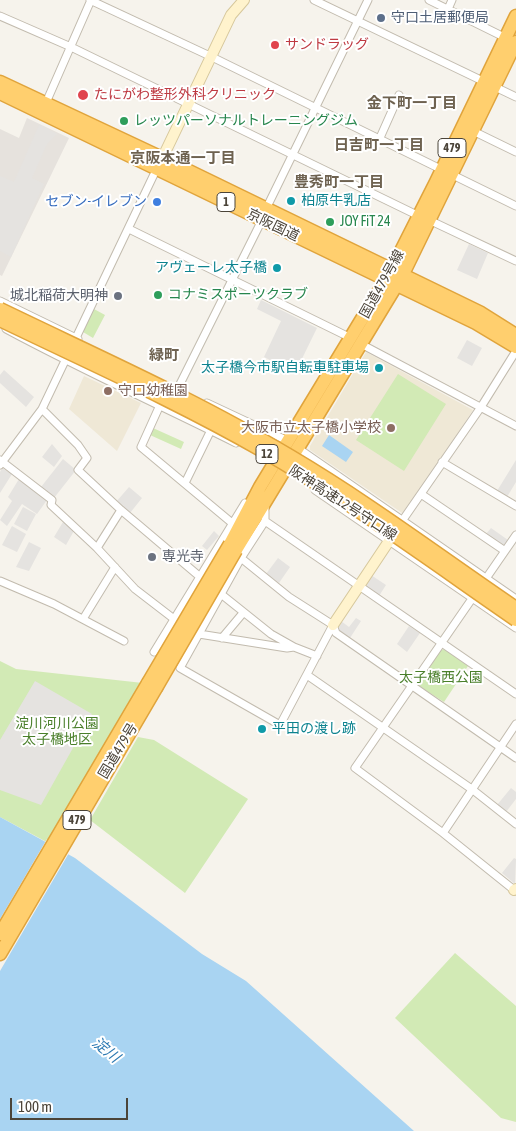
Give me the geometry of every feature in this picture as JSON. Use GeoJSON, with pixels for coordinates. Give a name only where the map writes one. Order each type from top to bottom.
{"type":"FeatureCollection","features":[{"type":"Feature","properties":{"kind":"highway","name":"国道479号線"},"geometry":{"type":"LineString","coordinates":[[236,550],[260,486],[356,341],[394,278],[447,172],[464,127],[513,42],[516,16]]}},
{"type":"Feature","properties":{"kind":"highway","name":"京阪国道"},"geometry":{"type":"LineString","coordinates":[[0,82],[44,108]]}},
{"type":"Feature","properties":{"kind":"highway","name":"京阪国道"},"geometry":{"type":"LineString","coordinates":[[0,93],[44,108],[162,158],[264,214],[394,278],[476,323],[516,349]]}},
{"type":"Feature","properties":{"kind":"highway","name":"京阪国道"},"geometry":{"type":"LineString","coordinates":[[394,278],[481,313],[516,335]]}},
{"type":"Feature","properties":{"kind":"highway","name":"阪神高速12号守口線"},"geometry":{"type":"LineString","coordinates":[[0,309],[192,402],[289,455],[383,516],[516,608]]}},
{"type":"Feature","properties":{"kind":"highway","name":"阪神高速12号守口線"},"geometry":{"type":"LineString","coordinates":[[0,320],[187,411],[260,449],[378,524],[516,620]]}},
{"type":"Feature","properties":{"kind":"highway","name":"国道479号線"},"geometry":{"type":"LineString","coordinates":[[236,550],[299,449],[356,341]]}},
{"type":"Feature","properties":{"kind":"highway","name":"国道479号"},"geometry":{"type":"LineString","coordinates":[[0,934],[236,550]]}},
{"type":"Feature","properties":{"kind":"highway","name":"国道479号"},"geometry":{"type":"LineString","coordinates":[[0,954],[236,550]]}},
{"type":"Feature","properties":{"kind":"main road"},"geometry":{"type":"LineString","coordinates":[[162,158],[232,15],[244,0]]}},
{"type":"Feature","properties":{"kind":"main road"},"geometry":{"type":"LineString","coordinates":[[333,625],[389,541]]}},
{"type":"Feature","properties":{"kind":"street"},"geometry":{"type":"LineString","coordinates":[[44,108],[90,0],[212,57],[516,206]]}},
{"type":"Feature","properties":{"kind":"street"},"geometry":{"type":"LineString","coordinates":[[314,0],[516,97]]}},
{"type":"Feature","properties":{"kind":"street"},"geometry":{"type":"LineString","coordinates":[[169,408],[368,0]]}},
{"type":"Feature","properties":{"kind":"street"},"geometry":{"type":"LineString","coordinates":[[428,0],[513,42]]}},
{"type":"Feature","properties":{"kind":"street"},"geometry":{"type":"LineString","coordinates":[[448,9],[452,0]]}},
{"type":"Feature","properties":{"kind":"street"},"geometry":{"type":"LineString","coordinates":[[0,16],[71,46],[516,261]]}},
{"type":"Feature","properties":{"kind":"street"},"geometry":{"type":"LineString","coordinates":[[379,140],[399,95]]}},
{"type":"Feature","properties":{"kind":"street"},"geometry":{"type":"LineString","coordinates":[[464,127],[516,152]]}},
{"type":"Feature","properties":{"kind":"street"},"geometry":{"type":"LineString","coordinates":[[162,158],[76,338],[63,360],[42,408],[1,462],[52,500],[51,504],[98,548],[135,589],[174,619]]}},
{"type":"Feature","properties":{"kind":"street"},"geometry":{"type":"LineString","coordinates":[[129,229],[232,278],[356,341],[516,426]]}},
{"type":"Feature","properties":{"kind":"street"},"geometry":{"type":"LineString","coordinates":[[0,301],[177,389],[288,441]]}},
{"type":"Feature","properties":{"kind":"street"},"geometry":{"type":"LineString","coordinates":[[0,326],[63,360],[169,408],[274,463]]}},
{"type":"Feature","properties":{"kind":"street"},"geometry":{"type":"LineString","coordinates":[[389,541],[481,407],[516,349]]}},
{"type":"Feature","properties":{"kind":"street"},"geometry":{"type":"LineString","coordinates":[[160,405],[141,447],[232,523]]}},
{"type":"Feature","properties":{"kind":"street"},"geometry":{"type":"LineString","coordinates":[[42,408],[78,445],[86,458],[78,470],[121,510],[199,576]]}},
{"type":"Feature","properties":{"kind":"street"},"geometry":{"type":"LineString","coordinates":[[185,483],[211,430]]}},
{"type":"Feature","properties":{"kind":"street"},"geometry":{"type":"LineString","coordinates":[[299,449],[516,599]]}},
{"type":"Feature","properties":{"kind":"street"},"geometry":{"type":"LineString","coordinates":[[442,462],[516,506]]}},
{"type":"Feature","properties":{"kind":"street"},"geometry":{"type":"LineString","coordinates":[[286,470],[516,628]]}},
{"type":"Feature","properties":{"kind":"street"},"geometry":{"type":"LineString","coordinates":[[154,652],[232,523],[249,498],[260,486]]}},
{"type":"Feature","properties":{"kind":"street"},"geometry":{"type":"LineString","coordinates":[[421,494],[505,551]]}},
{"type":"Feature","properties":{"kind":"street"},"geometry":{"type":"LineString","coordinates":[[266,504],[264,521],[236,550],[221,594],[180,668],[280,724],[333,625]]}},
{"type":"Feature","properties":{"kind":"street"},"geometry":{"type":"LineString","coordinates":[[98,548],[121,510]]}},
{"type":"Feature","properties":{"kind":"street"},"geometry":{"type":"LineString","coordinates":[[264,521],[516,694]]}},
{"type":"Feature","properties":{"kind":"street"},"geometry":{"type":"LineString","coordinates":[[515,539],[355,768],[444,833],[515,890]]}},
{"type":"Feature","properties":{"kind":"street"},"geometry":{"type":"LineString","coordinates":[[236,550],[290,597],[333,625],[336,633],[516,758]]}},
{"type":"Feature","properties":{"kind":"street"},"geometry":{"type":"LineString","coordinates":[[83,619],[115,567]]}},
{"type":"Feature","properties":{"kind":"street"},"geometry":{"type":"LineString","coordinates":[[0,581],[54,604],[124,641]]}},
{"type":"Feature","properties":{"kind":"street"},"geometry":{"type":"LineString","coordinates":[[221,594],[243,614],[271,634],[294,647],[317,656]]}},
{"type":"Feature","properties":{"kind":"street"},"geometry":{"type":"LineString","coordinates":[[222,638],[243,614]]}},
{"type":"Feature","properties":{"kind":"street"},"geometry":{"type":"LineString","coordinates":[[199,634],[287,648],[294,647]]}},
{"type":"Feature","properties":{"kind":"street"},"geometry":{"type":"LineString","coordinates":[[307,676],[473,790],[516,824]]}},
{"type":"Feature","properties":{"kind":"street"},"geometry":{"type":"LineString","coordinates":[[444,833],[516,724]]}},
{"type":"Feature","properties":{"kind":"shaded area"},"geometry":{"type":"Polygon","coordinates":[[[27,118],[69,138],[2,276],[0,275],[0,129],[19,138],[27,118]]]}},
{"type":"Feature","properties":{"kind":"shaded area"},"geometry":{"type":"Polygon","coordinates":[[[39,125],[57,134],[47,144],[32,178],[44,184],[11,257],[0,251],[0,176],[14,182],[39,125]]]}},
{"type":"Feature","properties":{"kind":"shaded area"},"geometry":{"type":"Polygon","coordinates":[[[469,244],[488,253],[477,279],[457,270],[469,244]]]}},
{"type":"Feature","properties":{"kind":"shaded area"},"geometry":{"type":"Polygon","coordinates":[[[261,300],[317,328],[295,373],[264,357],[281,321],[257,309],[261,300]]]}},
{"type":"Feature","properties":{"kind":"shaded area"},"geometry":{"type":"Polygon","coordinates":[[[467,340],[482,348],[472,366],[457,358],[467,340]]]}},
{"type":"Feature","properties":{"kind":"shaded area","name":"大阪市立太子橋小学校"},"geometry":{"type":"Polygon","coordinates":[[[366,352],[473,410],[405,515],[310,450],[310,446],[366,352]]]}},
{"type":"Feature","properties":{"kind":"shaded area"},"geometry":{"type":"Polygon","coordinates":[[[4,370],[34,397],[26,407],[0,383],[0,375],[4,370]]]}},
{"type":"Feature","properties":{"kind":"shaded area"},"geometry":{"type":"Polygon","coordinates":[[[84,376],[141,403],[117,451],[69,409],[84,376]]]}},
{"type":"Feature","properties":{"kind":"shaded area"},"geometry":{"type":"Polygon","coordinates":[[[52,444],[62,456],[54,467],[42,457],[52,444]]]}},
{"type":"Feature","properties":{"kind":"shaded area"},"geometry":{"type":"Polygon","coordinates":[[[63,459],[76,470],[54,498],[41,487],[63,459]]]}},
{"type":"Feature","properties":{"kind":"shaded area"},"geometry":{"type":"Polygon","coordinates":[[[516,460],[516,482],[507,497],[497,491],[516,460]]]}},
{"type":"Feature","properties":{"kind":"shaded area"},"geometry":{"type":"Polygon","coordinates":[[[2,468],[12,474],[0,493],[0,472],[2,468]]]}},
{"type":"Feature","properties":{"kind":"shaded area"},"geometry":{"type":"Polygon","coordinates":[[[19,479],[47,500],[37,514],[22,504],[7,526],[0,520],[12,501],[8,497],[19,479]]]}},
{"type":"Feature","properties":{"kind":"shaded area"},"geometry":{"type":"Polygon","coordinates":[[[129,487],[142,498],[130,513],[116,502],[129,487]]]}},
{"type":"Feature","properties":{"kind":"shaded area"},"geometry":{"type":"Polygon","coordinates":[[[23,507],[36,514],[27,531],[14,524],[23,507]]]}},
{"type":"Feature","properties":{"kind":"shaded area"},"geometry":{"type":"Polygon","coordinates":[[[63,522],[75,529],[66,545],[54,537],[63,522]]]}},
{"type":"Feature","properties":{"kind":"shaded area"},"geometry":{"type":"Polygon","coordinates":[[[12,526],[26,534],[17,552],[2,545],[12,526]]]}},
{"type":"Feature","properties":{"kind":"shaded area"},"geometry":{"type":"Polygon","coordinates":[[[491,528],[508,540],[503,546],[486,534],[491,528]]]}},
{"type":"Feature","properties":{"kind":"shaded area"},"geometry":{"type":"Polygon","coordinates":[[[214,531],[219,536],[207,550],[202,546],[214,531]]]}},
{"type":"Feature","properties":{"kind":"shaded area"},"geometry":{"type":"Polygon","coordinates":[[[29,542],[41,548],[29,571],[16,567],[29,542]]]}},
{"type":"Feature","properties":{"kind":"shaded area"},"geometry":{"type":"Polygon","coordinates":[[[278,558],[290,567],[279,583],[266,574],[278,558]]]}},
{"type":"Feature","properties":{"kind":"shaded area"},"geometry":{"type":"Polygon","coordinates":[[[371,575],[386,585],[379,596],[364,585],[371,575]]]}},
{"type":"Feature","properties":{"kind":"shaded area"},"geometry":{"type":"Polygon","coordinates":[[[356,618],[361,621],[350,638],[340,632],[337,626],[341,621],[349,627],[356,618]]]}},
{"type":"Feature","properties":{"kind":"shaded area"},"geometry":{"type":"Polygon","coordinates":[[[409,626],[420,633],[407,652],[397,644],[409,626]]]}},
{"type":"Feature","properties":{"kind":"shaded area"},"geometry":{"type":"Polygon","coordinates":[[[35,681],[92,714],[41,805],[0,790],[0,740],[35,681]]]}},
{"type":"Feature","properties":{"kind":"shaded area"},"geometry":{"type":"Polygon","coordinates":[[[511,788],[516,792],[516,799],[506,812],[497,805],[511,788]]]}},
{"type":"Feature","properties":{"kind":"shaded area"},"geometry":{"type":"Polygon","coordinates":[[[514,858],[516,859],[515,884],[502,873],[514,858]]]}},
{"type":"Feature","properties":{"kind":"green space"},"geometry":{"type":"Polygon","coordinates":[[[94,309],[105,315],[93,338],[83,332],[94,309]]]}},
{"type":"Feature","properties":{"kind":"green space"},"geometry":{"type":"Polygon","coordinates":[[[398,374],[446,404],[404,471],[356,440],[398,374]]]}},
{"type":"Feature","properties":{"kind":"green space"},"geometry":{"type":"Polygon","coordinates":[[[153,428],[184,442],[181,449],[150,435],[153,428]]]}},
{"type":"Feature","properties":{"kind":"green space","name":"太子橋西公園"},"geometry":{"type":"Polygon","coordinates":[[[445,649],[468,666],[444,702],[419,686],[419,682],[441,650],[445,649]]]}},
{"type":"Feature","properties":{"kind":"green space","name":"淀川河川公園 太子橋地区"},"geometry":{"type":"Polygon","coordinates":[[[0,661],[16,669],[152,684],[56,847],[0,817],[0,661]]]}},
{"type":"Feature","properties":{"kind":"green space"},"geometry":{"type":"Polygon","coordinates":[[[138,737],[154,740],[248,799],[185,893],[90,820],[138,737]]]}},
{"type":"Feature","properties":{"kind":"green space"},"geometry":{"type":"Polygon","coordinates":[[[455,953],[516,1006],[516,1122],[501,1118],[395,1018],[455,953]]]}},
{"type":"Feature","properties":{"kind":"water"},"geometry":{"type":"Polygon","coordinates":[[[329,435],[353,452],[346,462],[322,446],[329,435]]]}},
{"type":"Feature","properties":{"kind":"water","name":"淀川"},"geometry":{"type":"Polygon","coordinates":[[[0,817],[75,858],[202,954],[246,981],[414,1131],[0,1131],[0,817]]]}},
{"type":"Feature","properties":{"kind":"pier"},"geometry":{"type":"Polygon","coordinates":[[[47,839],[74,854],[69,853],[0,971],[0,919],[47,839]]]}},
{"type":"Feature","properties":{"kind":"place","name":"守口土居郵便局"},"geometry":{"type":"Point","coordinates":[381,18]}},
{"type":"Feature","properties":{"kind":"place","name":"サンドラッグ"},"geometry":{"type":"Point","coordinates":[275,45]}},
{"type":"Feature","properties":{"kind":"place","name":"たにがわ整形外科クリニック"},"geometry":{"type":"Point","coordinates":[83,95]}},
{"type":"Feature","properties":{"kind":"place","name":"レッツパーソナルトレーニングジム"},"geometry":{"type":"Point","coordinates":[124,121]}},
{"type":"Feature","properties":{"kind":"place","name":"柏原牛乳店"},"geometry":{"type":"Point","coordinates":[291,201]}},
{"type":"Feature","properties":{"kind":"place","name":"セブン-イレブン"},"geometry":{"type":"Point","coordinates":[157,202]}},
{"type":"Feature","properties":{"kind":"place","name":"JOY FiT 24"},"geometry":{"type":"Point","coordinates":[330,222]}},
{"type":"Feature","properties":{"kind":"place","name":"アヴェーレ太子橋"},"geometry":{"type":"Point","coordinates":[277,268]}},
{"type":"Feature","properties":{"kind":"place","name":"コナミスポーツクラブ"},"geometry":{"type":"Point","coordinates":[158,295]}},
{"type":"Feature","properties":{"kind":"place","name":"城北稲荷大明神"},"geometry":{"type":"Point","coordinates":[118,296]}},
{"type":"Feature","properties":{"kind":"place","name":"太子橋今市駅自転車駐車場"},"geometry":{"type":"Point","coordinates":[379,368]}},
{"type":"Feature","properties":{"kind":"place","name":"守口幼稚園"},"geometry":{"type":"Point","coordinates":[108,391]}},
{"type":"Feature","properties":{"kind":"place","name":"大阪市立太子橋小学校"},"geometry":{"type":"Point","coordinates":[391,428]}},
{"type":"Feature","properties":{"kind":"place","name":"専光寺"},"geometry":{"type":"Point","coordinates":[152,557]}},
{"type":"Feature","properties":{"kind":"place","name":"平田の渡し跡"},"geometry":{"type":"Point","coordinates":[262,729]}},
{"type":"Feature","properties":{"kind":"district","name":"金下町一丁目"},"geometry":{"type":"Point","coordinates":[412,103]}},
{"type":"Feature","properties":{"kind":"district","name":"日吉町一丁目"},"geometry":{"type":"Point","coordinates":[379,145]}},
{"type":"Feature","properties":{"kind":"district","name":"京阪本通一丁目"},"geometry":{"type":"Point","coordinates":[183,158]}},
{"type":"Feature","properties":{"kind":"district","name":"豊秀町一丁目"},"geometry":{"type":"Point","coordinates":[339,182]}},
{"type":"Feature","properties":{"kind":"district","name":"緑町"},"geometry":{"type":"Point","coordinates":[164,355]}}]}
